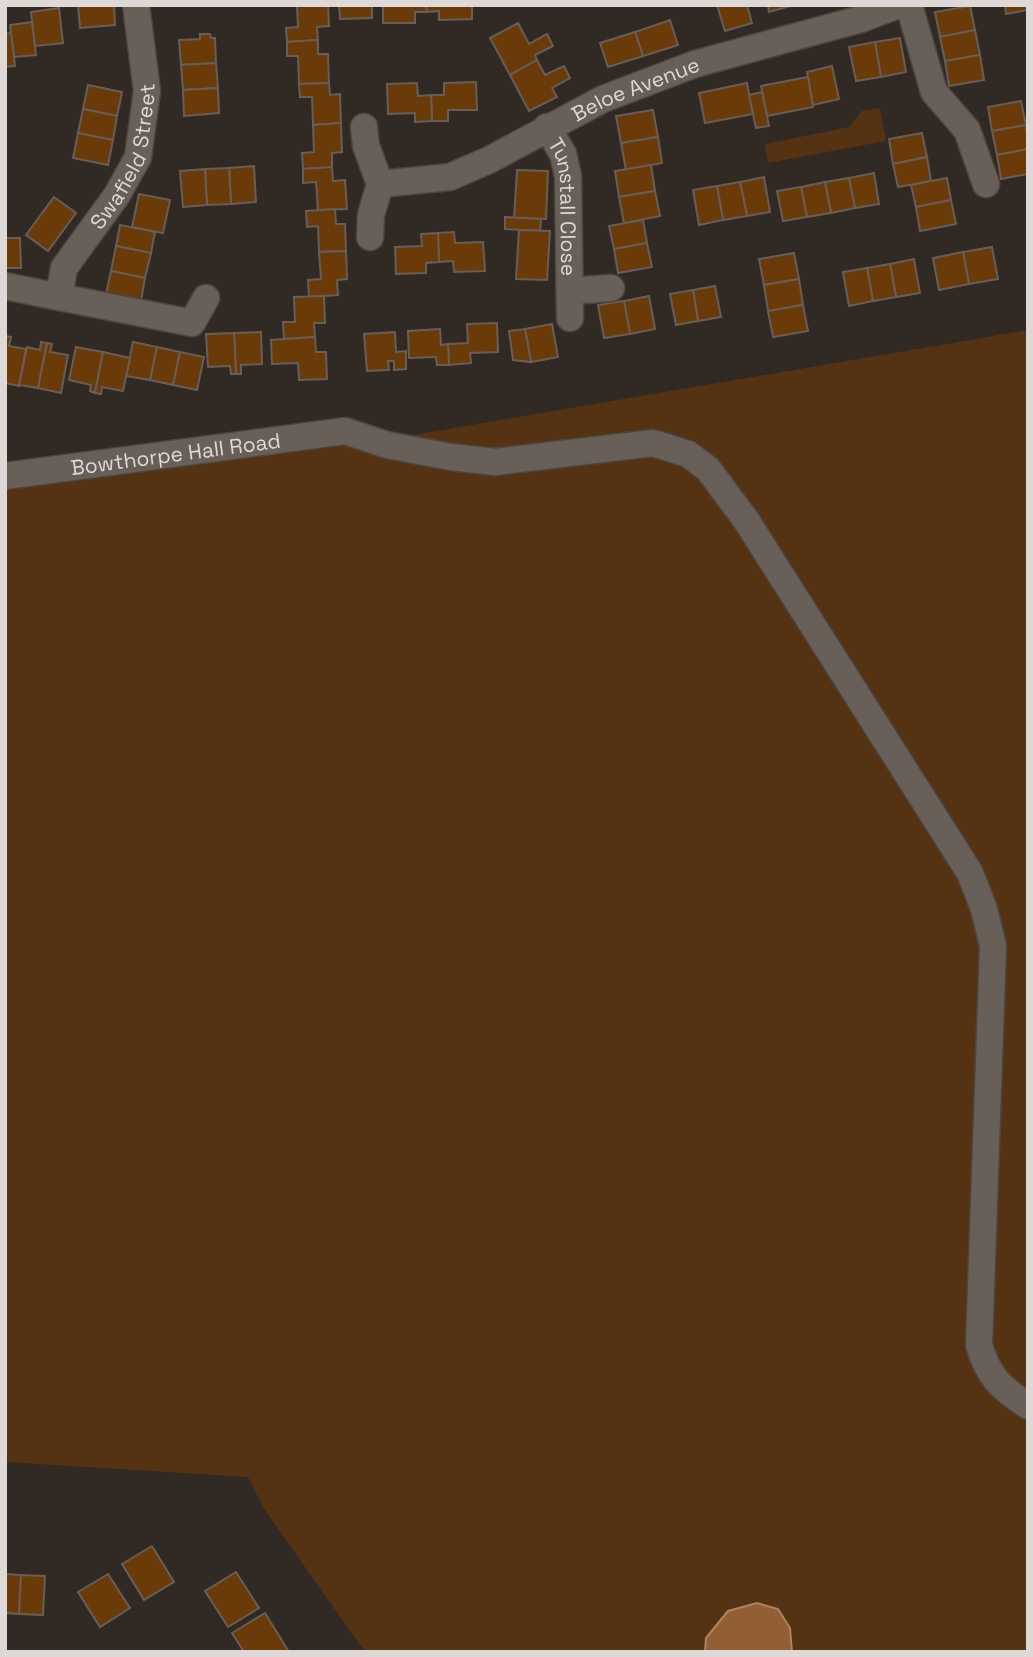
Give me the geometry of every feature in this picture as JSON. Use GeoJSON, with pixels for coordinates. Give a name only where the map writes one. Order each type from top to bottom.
{"type":"FeatureCollection","features":[{"type":"Feature","properties":{"kind":"street","name":"Swafield Street"},"geometry":{"type":"LineString","coordinates":[[59,296],[64,268],[117,195],[138,157],[147,91],[136,5]]}},
{"type":"Feature","properties":{"kind":"street","name":"Beloe Avenue"},"geometry":{"type":"LineString","coordinates":[[380,184],[450,177],[489,160],[603,99],[695,64],[849,23],[898,5]]}},
{"type":"Feature","properties":{"kind":"street"},"geometry":{"type":"LineString","coordinates":[[909,5],[934,92],[967,130],[986,184]]}},
{"type":"Feature","properties":{"kind":"street"},"geometry":{"type":"LineString","coordinates":[[364,127],[366,146],[380,184],[370,215],[370,237]]}},
{"type":"Feature","properties":{"kind":"street","name":"Tunstall Close"},"geometry":{"type":"LineString","coordinates":[[547,127],[563,154],[568,176],[570,318]]}},
{"type":"Feature","properties":{"kind":"street"},"geometry":{"type":"LineString","coordinates":[[5,286],[192,323],[206,298]]}},
{"type":"Feature","properties":{"kind":"street","name":"Tunstall Close"},"geometry":{"type":"LineString","coordinates":[[570,290],[611,288]]}},
{"type":"Feature","properties":{"kind":"street","name":"Bowthorpe Hall Road"},"geometry":{"type":"LineString","coordinates":[[5,476],[345,431],[387,445],[495,462],[653,443],[688,454],[708,469],[746,520],[970,873],[984,909],[993,946],[979,1345],[987,1370],[1002,1389],[1028,1406]]}},
{"type":"Feature","properties":{"kind":"shaded area"},"geometry":{"type":"Polygon","coordinates":[[[880,108],[886,141],[768,163],[765,144],[849,127],[862,111],[880,108]]]}},
{"type":"Feature","properties":{"kind":"shaded area"},"geometry":{"type":"Polygon","coordinates":[[[1028,330],[1028,1652],[365,1652],[264,1509],[248,1477],[5,1462],[5,483],[407,436],[1028,330]]]}},
{"type":"Feature","properties":{"kind":"shaded area"},"geometry":{"type":"Polygon","coordinates":[[[757,1603],[778,1609],[790,1628],[792,1652],[705,1652],[706,1638],[728,1611],[757,1603]]]}},
{"type":"Feature","properties":{"kind":"building"},"geometry":{"type":"Polygon","coordinates":[[[78,5],[114,5],[115,25],[80,28],[78,5]]]}},
{"type":"Feature","properties":{"kind":"building"},"geometry":{"type":"Polygon","coordinates":[[[297,5],[328,5],[329,26],[317,27],[318,40],[287,42],[286,28],[298,27],[297,5]]]}},
{"type":"Feature","properties":{"kind":"building"},"geometry":{"type":"Polygon","coordinates":[[[339,5],[372,5],[372,18],[340,19],[339,5]]]}},
{"type":"Feature","properties":{"kind":"building"},"geometry":{"type":"Polygon","coordinates":[[[383,5],[426,5],[427,12],[415,12],[415,23],[383,23],[383,5]]]}},
{"type":"Feature","properties":{"kind":"building"},"geometry":{"type":"Polygon","coordinates":[[[426,5],[472,5],[472,19],[439,20],[439,11],[427,12],[426,5]]]}},
{"type":"Feature","properties":{"kind":"building"},"geometry":{"type":"Polygon","coordinates":[[[717,5],[747,5],[752,23],[725,31],[717,5]]]}},
{"type":"Feature","properties":{"kind":"building"},"geometry":{"type":"Polygon","coordinates":[[[768,5],[794,5],[769,12],[768,5]]]}},
{"type":"Feature","properties":{"kind":"building"},"geometry":{"type":"Polygon","coordinates":[[[1005,5],[1028,5],[1028,10],[1006,14],[1005,5]]]}},
{"type":"Feature","properties":{"kind":"building"},"geometry":{"type":"Polygon","coordinates":[[[970,6],[975,30],[940,37],[935,12],[970,6]]]}},
{"type":"Feature","properties":{"kind":"building"},"geometry":{"type":"Polygon","coordinates":[[[59,8],[63,43],[35,46],[31,12],[59,8]]]}},
{"type":"Feature","properties":{"kind":"building"},"geometry":{"type":"Polygon","coordinates":[[[670,20],[678,45],[643,56],[635,32],[670,20]]]}},
{"type":"Feature","properties":{"kind":"building"},"geometry":{"type":"Polygon","coordinates":[[[32,22],[36,55],[14,57],[10,25],[32,22]]]}},
{"type":"Feature","properties":{"kind":"building"},"geometry":{"type":"Polygon","coordinates":[[[518,23],[529,44],[547,34],[553,46],[535,55],[537,60],[510,75],[490,38],[518,23]]]}},
{"type":"Feature","properties":{"kind":"building"},"geometry":{"type":"Polygon","coordinates":[[[975,30],[980,55],[945,61],[940,37],[975,30]]]}},
{"type":"Feature","properties":{"kind":"building"},"geometry":{"type":"Polygon","coordinates":[[[635,32],[643,56],[608,67],[600,43],[635,32]]]}},
{"type":"Feature","properties":{"kind":"building"},"geometry":{"type":"Polygon","coordinates":[[[11,33],[15,66],[5,67],[5,34],[11,33]]]}},
{"type":"Feature","properties":{"kind":"building"},"geometry":{"type":"Polygon","coordinates":[[[200,34],[210,34],[211,38],[215,38],[216,63],[181,65],[179,40],[200,39],[200,34]]]}},
{"type":"Feature","properties":{"kind":"building"},"geometry":{"type":"Polygon","coordinates":[[[900,38],[906,72],[881,77],[875,42],[900,38]]]}},
{"type":"Feature","properties":{"kind":"building"},"geometry":{"type":"Polygon","coordinates":[[[318,40],[318,54],[328,54],[329,83],[299,84],[298,56],[287,56],[287,42],[318,40]]]}},
{"type":"Feature","properties":{"kind":"building"},"geometry":{"type":"Polygon","coordinates":[[[875,42],[881,77],[856,81],[849,47],[875,42]]]}},
{"type":"Feature","properties":{"kind":"building"},"geometry":{"type":"Polygon","coordinates":[[[980,55],[984,80],[949,86],[945,61],[980,55]]]}},
{"type":"Feature","properties":{"kind":"building"},"geometry":{"type":"Polygon","coordinates":[[[537,60],[545,75],[564,66],[570,78],[552,88],[557,97],[529,111],[510,75],[537,60]]]}},
{"type":"Feature","properties":{"kind":"building"},"geometry":{"type":"Polygon","coordinates":[[[216,63],[218,88],[183,90],[181,65],[216,63]]]}},
{"type":"Feature","properties":{"kind":"building"},"geometry":{"type":"Polygon","coordinates":[[[832,66],[839,99],[813,105],[807,72],[832,66]]]}},
{"type":"Feature","properties":{"kind":"building"},"geometry":{"type":"Polygon","coordinates":[[[808,77],[813,107],[767,116],[761,86],[808,77]]]}},
{"type":"Feature","properties":{"kind":"building"},"geometry":{"type":"Polygon","coordinates":[[[476,82],[477,110],[448,110],[448,121],[432,121],[431,95],[444,95],[444,83],[476,82]]]}},
{"type":"Feature","properties":{"kind":"building"},"geometry":{"type":"Polygon","coordinates":[[[329,83],[330,95],[340,94],[341,123],[313,125],[312,97],[300,97],[299,84],[329,83]]]}},
{"type":"Feature","properties":{"kind":"building"},"geometry":{"type":"Polygon","coordinates":[[[417,83],[418,96],[431,95],[432,121],[415,122],[415,113],[388,114],[387,84],[417,83]]]}},
{"type":"Feature","properties":{"kind":"building"},"geometry":{"type":"Polygon","coordinates":[[[747,83],[753,114],[705,123],[699,93],[747,83]]]}},
{"type":"Feature","properties":{"kind":"building"},"geometry":{"type":"Polygon","coordinates":[[[88,85],[122,92],[117,116],[83,109],[88,85]]]}},
{"type":"Feature","properties":{"kind":"building"},"geometry":{"type":"Polygon","coordinates":[[[218,88],[219,113],[184,116],[183,90],[218,88]]]}},
{"type":"Feature","properties":{"kind":"building"},"geometry":{"type":"Polygon","coordinates":[[[762,92],[769,126],[756,128],[749,95],[762,92]]]}},
{"type":"Feature","properties":{"kind":"building"},"geometry":{"type":"Polygon","coordinates":[[[1021,101],[1026,125],[992,131],[988,107],[1021,101]]]}},
{"type":"Feature","properties":{"kind":"building"},"geometry":{"type":"Polygon","coordinates":[[[83,109],[117,116],[113,140],[78,133],[83,109]]]}},
{"type":"Feature","properties":{"kind":"building"},"geometry":{"type":"Polygon","coordinates":[[[653,110],[658,137],[621,143],[616,116],[653,110]]]}},
{"type":"Feature","properties":{"kind":"building"},"geometry":{"type":"Polygon","coordinates":[[[341,123],[342,152],[332,153],[332,167],[303,169],[302,153],[314,152],[313,125],[341,123]]]}},
{"type":"Feature","properties":{"kind":"building"},"geometry":{"type":"Polygon","coordinates":[[[1026,125],[1028,149],[997,155],[992,131],[1026,125]]]}},
{"type":"Feature","properties":{"kind":"building"},"geometry":{"type":"Polygon","coordinates":[[[78,133],[113,140],[108,165],[73,158],[78,133]]]}},
{"type":"Feature","properties":{"kind":"building"},"geometry":{"type":"Polygon","coordinates":[[[922,133],[927,157],[893,164],[889,139],[922,133]]]}},
{"type":"Feature","properties":{"kind":"building"},"geometry":{"type":"Polygon","coordinates":[[[658,137],[662,163],[626,170],[621,143],[658,137]]]}},
{"type":"Feature","properties":{"kind":"building"},"geometry":{"type":"Polygon","coordinates":[[[1028,149],[1028,174],[1001,179],[997,155],[1028,149]]]}},
{"type":"Feature","properties":{"kind":"building"},"geometry":{"type":"Polygon","coordinates":[[[927,157],[931,181],[898,187],[893,164],[927,157]]]}},
{"type":"Feature","properties":{"kind":"building"},"geometry":{"type":"Polygon","coordinates":[[[651,165],[655,191],[619,197],[615,171],[651,165]]]}},
{"type":"Feature","properties":{"kind":"building"},"geometry":{"type":"Polygon","coordinates":[[[254,166],[256,202],[231,204],[229,168],[254,166]]]}},
{"type":"Feature","properties":{"kind":"building"},"geometry":{"type":"Polygon","coordinates":[[[332,167],[333,181],[345,180],[347,209],[318,210],[316,182],[303,183],[303,169],[332,167]]]}},
{"type":"Feature","properties":{"kind":"building"},"geometry":{"type":"Polygon","coordinates":[[[229,168],[231,204],[207,205],[205,169],[229,168]]]}},
{"type":"Feature","properties":{"kind":"building"},"geometry":{"type":"Polygon","coordinates":[[[205,169],[207,205],[183,207],[180,171],[205,169]]]}},
{"type":"Feature","properties":{"kind":"building"},"geometry":{"type":"Polygon","coordinates":[[[517,170],[548,171],[546,219],[514,218],[517,170]]]}},
{"type":"Feature","properties":{"kind":"building"},"geometry":{"type":"Polygon","coordinates":[[[874,173],[879,204],[855,208],[849,178],[874,173]]]}},
{"type":"Feature","properties":{"kind":"building"},"geometry":{"type":"Polygon","coordinates":[[[764,177],[770,212],[747,216],[740,182],[764,177]]]}},
{"type":"Feature","properties":{"kind":"building"},"geometry":{"type":"Polygon","coordinates":[[[849,178],[855,208],[831,213],[825,182],[849,178]]]}},
{"type":"Feature","properties":{"kind":"building"},"geometry":{"type":"Polygon","coordinates":[[[947,178],[951,200],[916,207],[911,185],[947,178]]]}},
{"type":"Feature","properties":{"kind":"building"},"geometry":{"type":"Polygon","coordinates":[[[740,182],[747,216],[723,220],[717,186],[740,182]]]}},
{"type":"Feature","properties":{"kind":"building"},"geometry":{"type":"Polygon","coordinates":[[[825,182],[831,213],[807,217],[801,187],[825,182]]]}},
{"type":"Feature","properties":{"kind":"building"},"geometry":{"type":"Polygon","coordinates":[[[717,186],[723,220],[699,225],[693,190],[717,186]]]}},
{"type":"Feature","properties":{"kind":"building"},"geometry":{"type":"Polygon","coordinates":[[[801,187],[807,217],[783,221],[777,191],[801,187]]]}},
{"type":"Feature","properties":{"kind":"building"},"geometry":{"type":"Polygon","coordinates":[[[655,191],[660,216],[624,223],[619,197],[655,191]]]}},
{"type":"Feature","properties":{"kind":"building"},"geometry":{"type":"Polygon","coordinates":[[[139,194],[170,200],[163,233],[132,227],[139,194]]]}},
{"type":"Feature","properties":{"kind":"building"},"geometry":{"type":"Polygon","coordinates":[[[54,197],[76,213],[48,251],[26,235],[54,197]]]}},
{"type":"Feature","properties":{"kind":"building"},"geometry":{"type":"Polygon","coordinates":[[[951,200],[956,224],[920,231],[916,207],[951,200]]]}},
{"type":"Feature","properties":{"kind":"building"},"geometry":{"type":"Polygon","coordinates":[[[335,209],[336,224],[345,224],[346,251],[319,252],[318,226],[307,227],[306,211],[335,209]]]}},
{"type":"Feature","properties":{"kind":"building"},"geometry":{"type":"Polygon","coordinates":[[[505,217],[541,219],[540,231],[505,229],[505,217]]]}},
{"type":"Feature","properties":{"kind":"building"},"geometry":{"type":"Polygon","coordinates":[[[643,220],[647,243],[614,249],[609,226],[643,220]]]}},
{"type":"Feature","properties":{"kind":"building"},"geometry":{"type":"Polygon","coordinates":[[[120,225],[155,232],[151,253],[116,246],[120,225]]]}},
{"type":"Feature","properties":{"kind":"building"},"geometry":{"type":"Polygon","coordinates":[[[519,230],[550,231],[547,280],[516,279],[519,230]]]}},
{"type":"Feature","properties":{"kind":"building"},"geometry":{"type":"Polygon","coordinates":[[[454,232],[455,243],[483,242],[485,271],[454,272],[453,261],[439,262],[438,233],[454,232]]]}},
{"type":"Feature","properties":{"kind":"building"},"geometry":{"type":"Polygon","coordinates":[[[438,233],[439,262],[426,263],[426,273],[396,274],[395,247],[422,246],[421,234],[438,233]]]}},
{"type":"Feature","properties":{"kind":"building"},"geometry":{"type":"Polygon","coordinates":[[[5,238],[20,238],[21,268],[5,268],[5,238]]]}},
{"type":"Feature","properties":{"kind":"building"},"geometry":{"type":"Polygon","coordinates":[[[647,243],[652,267],[618,273],[614,249],[647,243]]]}},
{"type":"Feature","properties":{"kind":"building"},"geometry":{"type":"Polygon","coordinates":[[[116,246],[151,253],[145,278],[111,271],[116,246]]]}},
{"type":"Feature","properties":{"kind":"building"},"geometry":{"type":"Polygon","coordinates":[[[992,247],[998,279],[969,284],[963,252],[992,247]]]}},
{"type":"Feature","properties":{"kind":"building"},"geometry":{"type":"Polygon","coordinates":[[[346,251],[347,279],[337,280],[338,295],[309,297],[308,280],[321,279],[319,252],[346,251]]]}},
{"type":"Feature","properties":{"kind":"building"},"geometry":{"type":"Polygon","coordinates":[[[963,252],[969,284],[939,290],[933,258],[963,252]]]}},
{"type":"Feature","properties":{"kind":"building"},"geometry":{"type":"Polygon","coordinates":[[[794,253],[799,279],[764,285],[759,259],[794,253]]]}},
{"type":"Feature","properties":{"kind":"building"},"geometry":{"type":"Polygon","coordinates":[[[914,259],[920,293],[896,297],[890,264],[914,259]]]}},
{"type":"Feature","properties":{"kind":"building"},"geometry":{"type":"Polygon","coordinates":[[[890,264],[896,297],[873,301],[867,268],[890,264]]]}},
{"type":"Feature","properties":{"kind":"building"},"geometry":{"type":"Polygon","coordinates":[[[867,268],[873,301],[849,306],[843,272],[867,268]]]}},
{"type":"Feature","properties":{"kind":"building"},"geometry":{"type":"Polygon","coordinates":[[[111,271],[145,278],[141,301],[106,294],[111,271]]]}},
{"type":"Feature","properties":{"kind":"building"},"geometry":{"type":"Polygon","coordinates":[[[799,279],[803,305],[768,311],[764,285],[799,279]]]}},
{"type":"Feature","properties":{"kind":"building"},"geometry":{"type":"Polygon","coordinates":[[[715,286],[721,317],[698,321],[693,290],[715,286]]]}},
{"type":"Feature","properties":{"kind":"building"},"geometry":{"type":"Polygon","coordinates":[[[693,290],[698,321],[676,325],[670,294],[693,290]]]}},
{"type":"Feature","properties":{"kind":"building"},"geometry":{"type":"Polygon","coordinates":[[[324,296],[325,323],[314,323],[315,337],[284,339],[283,322],[295,322],[294,297],[324,296]]]}},
{"type":"Feature","properties":{"kind":"building"},"geometry":{"type":"Polygon","coordinates":[[[649,296],[655,329],[630,334],[624,301],[649,296]]]}},
{"type":"Feature","properties":{"kind":"building"},"geometry":{"type":"Polygon","coordinates":[[[624,301],[630,334],[604,338],[598,305],[624,301]]]}},
{"type":"Feature","properties":{"kind":"building"},"geometry":{"type":"Polygon","coordinates":[[[803,305],[808,331],[773,337],[768,311],[803,305]]]}},
{"type":"Feature","properties":{"kind":"building"},"geometry":{"type":"Polygon","coordinates":[[[497,323],[498,352],[470,353],[471,363],[449,365],[448,344],[468,343],[467,324],[497,323]]]}},
{"type":"Feature","properties":{"kind":"building"},"geometry":{"type":"Polygon","coordinates":[[[552,324],[558,357],[531,362],[525,329],[552,324]]]}},
{"type":"Feature","properties":{"kind":"building"},"geometry":{"type":"Polygon","coordinates":[[[440,329],[441,345],[448,344],[449,365],[437,365],[436,357],[409,358],[408,331],[440,329]]]}},
{"type":"Feature","properties":{"kind":"building"},"geometry":{"type":"Polygon","coordinates":[[[525,329],[531,362],[513,360],[509,331],[525,329]]]}},
{"type":"Feature","properties":{"kind":"building"},"geometry":{"type":"Polygon","coordinates":[[[261,332],[262,364],[241,365],[241,374],[236,374],[234,333],[261,332]]]}},
{"type":"Feature","properties":{"kind":"building"},"geometry":{"type":"Polygon","coordinates":[[[395,332],[396,352],[406,351],[406,369],[394,370],[394,361],[388,361],[389,370],[367,371],[364,334],[395,332]]]}},
{"type":"Feature","properties":{"kind":"building"},"geometry":{"type":"Polygon","coordinates":[[[234,333],[236,374],[231,374],[230,366],[208,367],[206,334],[234,333]]]}},
{"type":"Feature","properties":{"kind":"building"},"geometry":{"type":"Polygon","coordinates":[[[6,336],[11,337],[9,346],[26,349],[19,386],[5,383],[6,336]]]}},
{"type":"Feature","properties":{"kind":"building"},"geometry":{"type":"Polygon","coordinates":[[[315,337],[316,352],[326,352],[327,379],[299,380],[298,363],[272,364],[271,340],[315,337]]]}},
{"type":"Feature","properties":{"kind":"building"},"geometry":{"type":"Polygon","coordinates":[[[41,342],[47,343],[38,388],[19,385],[27,347],[40,350],[41,342]]]}},
{"type":"Feature","properties":{"kind":"building"},"geometry":{"type":"Polygon","coordinates":[[[133,342],[157,347],[150,380],[126,376],[133,342]]]}},
{"type":"Feature","properties":{"kind":"building"},"geometry":{"type":"Polygon","coordinates":[[[47,343],[52,344],[50,352],[68,355],[61,393],[38,388],[47,343]]]}},
{"type":"Feature","properties":{"kind":"building"},"geometry":{"type":"Polygon","coordinates":[[[76,347],[103,352],[95,393],[90,391],[91,385],[69,380],[76,347]]]}},
{"type":"Feature","properties":{"kind":"building"},"geometry":{"type":"Polygon","coordinates":[[[157,347],[180,352],[173,385],[150,380],[157,347]]]}},
{"type":"Feature","properties":{"kind":"building"},"geometry":{"type":"Polygon","coordinates":[[[103,352],[130,358],[123,391],[102,387],[101,394],[95,393],[103,352]]]}},
{"type":"Feature","properties":{"kind":"building"},"geometry":{"type":"Polygon","coordinates":[[[180,352],[204,357],[197,390],[173,385],[180,352]]]}},
{"type":"Feature","properties":{"kind":"building"},"geometry":{"type":"Polygon","coordinates":[[[152,1546],[174,1582],[144,1600],[122,1564],[152,1546]]]}},
{"type":"Feature","properties":{"kind":"building"},"geometry":{"type":"Polygon","coordinates":[[[236,1572],[259,1608],[228,1627],[205,1591],[236,1572]]]}},
{"type":"Feature","properties":{"kind":"building"},"geometry":{"type":"Polygon","coordinates":[[[5,1574],[21,1575],[19,1614],[5,1613],[5,1574]]]}},
{"type":"Feature","properties":{"kind":"building"},"geometry":{"type":"Polygon","coordinates":[[[108,1574],[130,1608],[100,1627],[78,1592],[108,1574]]]}},
{"type":"Feature","properties":{"kind":"building"},"geometry":{"type":"Polygon","coordinates":[[[21,1575],[45,1576],[43,1615],[19,1614],[21,1575]]]}},
{"type":"Feature","properties":{"kind":"building"},"geometry":{"type":"Polygon","coordinates":[[[265,1613],[289,1652],[244,1652],[232,1633],[265,1613]]]}}]}
